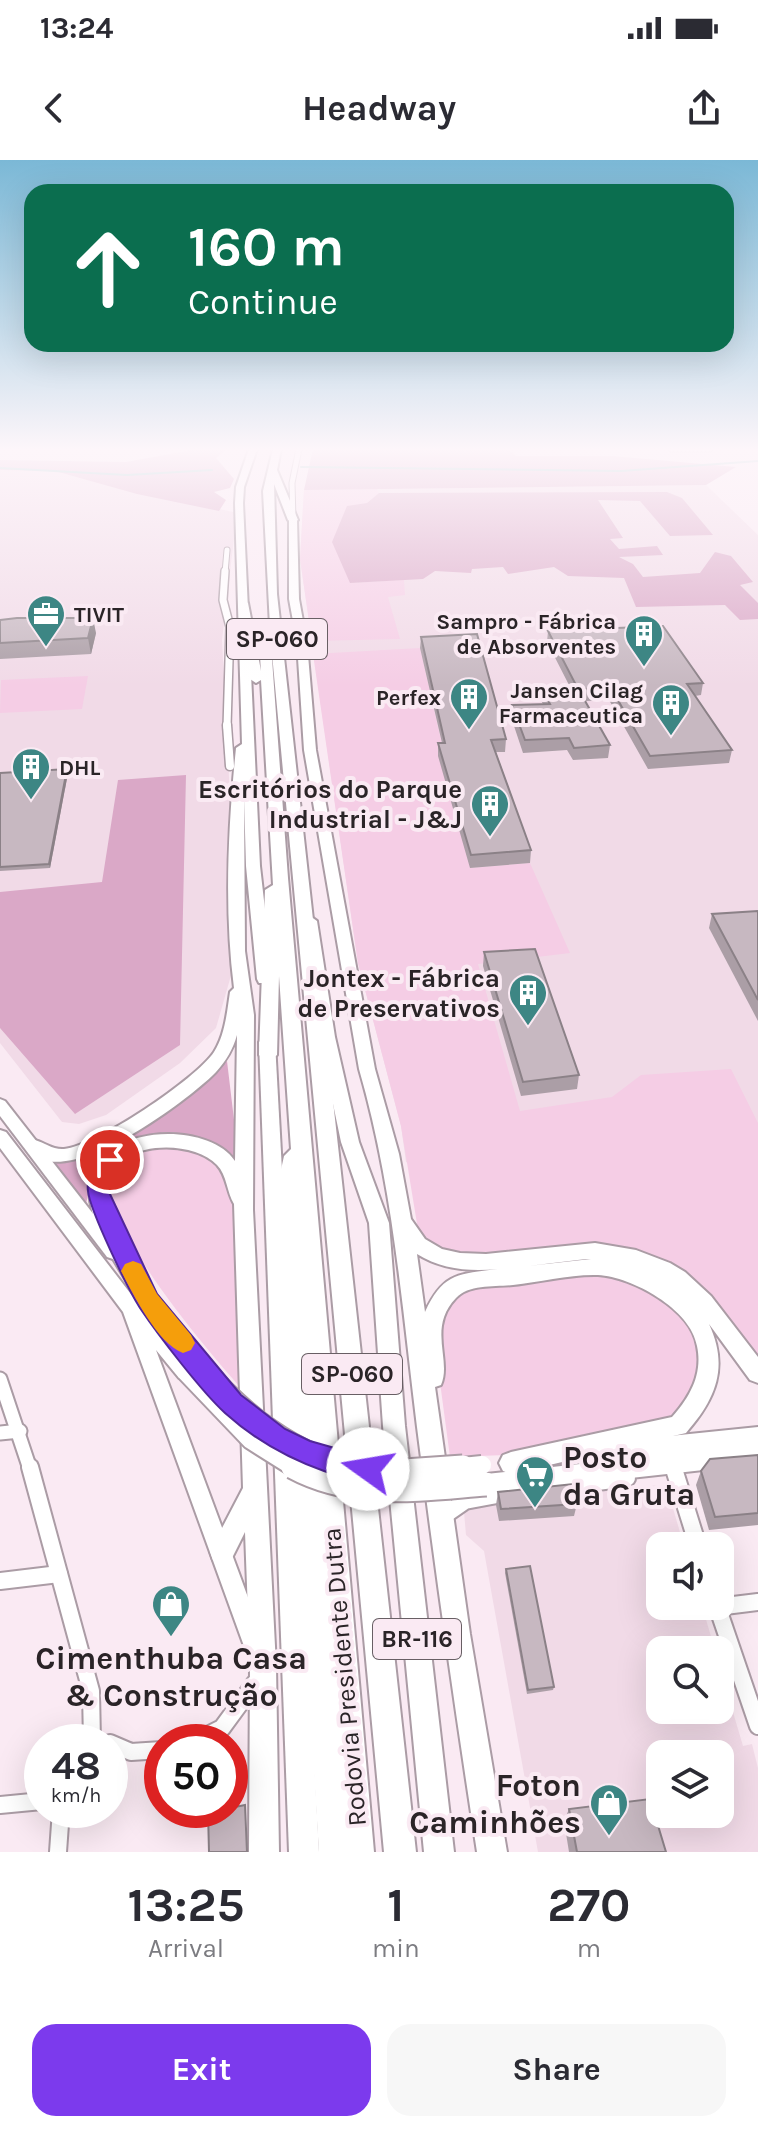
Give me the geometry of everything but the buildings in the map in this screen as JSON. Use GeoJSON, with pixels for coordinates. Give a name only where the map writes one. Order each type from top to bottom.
{"type":"FeatureCollection","features":[{"type":"Feature","properties":{"kind":"highway","name":"Rodovia Presidente Dutra"},"geometry":{"type":"LineString","coordinates":[[259,528],[278,856],[358,1852]]}},
{"type":"Feature","properties":{"kind":"highway","name":"Rodovia Presidente Dutra"},"geometry":{"type":"LineString","coordinates":[[269,528],[272,594],[400,1852]]}},
{"type":"Feature","properties":{"kind":"highway"},"geometry":{"type":"LineString","coordinates":[[243,603],[272,758]]}},
{"type":"Feature","properties":{"kind":"highway"},"geometry":{"type":"LineString","coordinates":[[268,1055],[270,905],[278,856]]}},
{"type":"Feature","properties":{"kind":"highway"},"geometry":{"type":"LineString","coordinates":[[299,1129],[288,1188],[335,1852]]}},
{"type":"Feature","properties":{"kind":"main road"},"geometry":{"type":"LineString","coordinates":[[35,1147],[49,1155],[68,1156],[95,1147],[199,1078],[217,1060],[232,1029],[238,992],[237,803],[243,739],[249,728],[241,528]]}},
{"type":"Feature","properties":{"kind":"main road"},"geometry":{"type":"LineString","coordinates":[[293,528],[294,599],[303,652],[310,750],[367,1069],[383,1118],[399,1201],[436,1487],[492,1852]]}},
{"type":"Feature","properties":{"kind":"main road","name":"Rodovia Presidente Dutra"},"geometry":{"type":"LineString","coordinates":[[249,728],[253,866],[266,989],[304,1852]]}},
{"type":"Feature","properties":{"kind":"main road","name":"BR-116"},"geometry":{"type":"LineString","coordinates":[[304,895],[316,943],[327,1037],[350,1142],[379,1223],[394,1426],[439,1852]]}},
{"type":"Feature","properties":{"kind":"main road"},"geometry":{"type":"LineString","coordinates":[[237,951],[246,1015],[243,1210],[263,1666],[264,1852]]}},
{"type":"Feature","properties":{"kind":"main road"},"geometry":{"type":"LineString","coordinates":[[0,1105],[35,1147],[140,1305]]}},
{"type":"Feature","properties":{"kind":"main road"},"geometry":{"type":"LineString","coordinates":[[0,1136],[193,1368],[221,1416],[267,1455],[301,1471],[346,1486],[392,1491],[484,1475],[758,1457]]}},
{"type":"Feature","properties":{"kind":"main road"},"geometry":{"type":"LineString","coordinates":[[243,1210],[226,1162],[197,1141],[151,1141],[110,1160],[100,1174],[98,1192],[140,1305],[263,1666]]}},
{"type":"Feature","properties":{"kind":"main road"},"geometry":{"type":"LineString","coordinates":[[399,1201],[412,1242],[435,1257],[467,1262],[508,1261],[588,1251],[625,1256],[665,1270],[721,1324],[758,1373]]}},
{"type":"Feature","properties":{"kind":"main road"},"geometry":{"type":"LineString","coordinates":[[436,1487],[439,1435],[431,1361],[431,1319],[443,1294],[460,1282],[598,1267],[638,1275],[668,1293],[697,1321],[708,1345],[708,1376],[697,1405],[678,1426],[511,1463],[484,1475]]}},
{"type":"Feature","properties":{"kind":"main road"},"geometry":{"type":"LineString","coordinates":[[511,1463],[758,1436]]}},
{"type":"Feature","properties":{"kind":"main road"},"geometry":{"type":"LineString","coordinates":[[222,1551],[255,1489]]}},
{"type":"Feature","properties":{"kind":"street"},"geometry":{"type":"LineString","coordinates":[[227,550],[224,581],[226,621],[230,627],[227,730],[230,766]]}},
{"type":"Feature","properties":{"kind":"street"},"geometry":{"type":"LineString","coordinates":[[0,1379],[11,1400],[20,1431],[91,1691],[94,1723]]}},
{"type":"Feature","properties":{"kind":"street"},"geometry":{"type":"LineString","coordinates":[[0,1433],[20,1431]]}},
{"type":"Feature","properties":{"kind":"street"},"geometry":{"type":"LineString","coordinates":[[441,1518],[465,1501],[487,1495],[602,1482],[758,1457]]}},
{"type":"Feature","properties":{"kind":"street"},"geometry":{"type":"LineString","coordinates":[[674,1469],[694,1532]]}},
{"type":"Feature","properties":{"kind":"street"},"geometry":{"type":"LineString","coordinates":[[0,1581],[59,1574]]}},
{"type":"Feature","properties":{"kind":"street"},"geometry":{"type":"LineString","coordinates":[[734,1604],[758,1602]]}},
{"type":"Feature","properties":{"kind":"street"},"geometry":{"type":"LineString","coordinates":[[722,1620],[758,1726]]}},
{"type":"Feature","properties":{"kind":"street"},"geometry":{"type":"LineString","coordinates":[[226,1724],[235,1715],[263,1666]]}},
{"type":"Feature","properties":{"kind":"street"},"geometry":{"type":"LineString","coordinates":[[0,1805],[24,1803]]}},
{"type":"Feature","properties":{"kind":"street"},"geometry":{"type":"LineString","coordinates":[[58,1852],[60,1828]]}},
{"type":"Feature","properties":{"kind":"shaded area"},"geometry":{"type":"Polygon","coordinates":[[[0,528],[235,528],[222,640],[234,875],[234,965],[216,1028],[180,1063],[106,1115],[79,1124],[62,1122],[0,1043],[0,528]]]}},
{"type":"Feature","properties":{"kind":"shaded area"},"geometry":{"type":"Polygon","coordinates":[[[302,528],[751,528],[758,535],[758,1364],[704,1296],[406,1162],[401,1126],[358,963],[300,559],[302,528]]]}},
{"type":"Feature","properties":{"kind":"shaded area"},"geometry":{"type":"Polygon","coordinates":[[[302,528],[362,528],[350,583],[404,580],[405,595],[388,597],[400,639],[312,641],[300,559],[302,528]]]}},
{"type":"Feature","properties":{"kind":"shaded area"},"geometry":{"type":"Polygon","coordinates":[[[338,528],[616,528],[623,538],[610,539],[619,549],[657,546],[663,555],[619,557],[633,564],[643,577],[700,573],[715,552],[731,556],[753,582],[740,585],[758,603],[758,619],[740,620],[725,605],[636,607],[624,578],[568,576],[554,567],[508,574],[503,567],[472,569],[471,573],[435,571],[423,579],[350,583],[332,542],[338,528]]]}},
{"type":"Feature","properties":{"kind":"shaded area"},"geometry":{"type":"Polygon","coordinates":[[[663,528],[707,528],[713,535],[670,536],[663,528]]]}},
{"type":"Feature","properties":{"kind":"shaded area"},"geometry":{"type":"Polygon","coordinates":[[[420,648],[470,868],[530,863],[570,953],[478,964],[520,1111],[612,1097],[641,1075],[731,1069],[758,1123],[758,1364],[629,1250],[468,1256],[436,1249],[419,1236],[401,1126],[358,963],[313,654],[420,648]]]}},
{"type":"Feature","properties":{"kind":"shaded area"},"geometry":{"type":"Polygon","coordinates":[[[88,676],[82,709],[0,713],[1,680],[88,676]]]}},
{"type":"Feature","properties":{"kind":"shaded area"},"geometry":{"type":"Polygon","coordinates":[[[186,775],[180,1045],[75,1114],[0,1028],[0,892],[102,882],[118,780],[186,775]]]}},
{"type":"Feature","properties":{"kind":"shaded area"},"geometry":{"type":"Polygon","coordinates":[[[227,1061],[240,1170],[220,1150],[196,1137],[169,1132],[155,1134],[135,1141],[94,1170],[85,1208],[52,1164],[88,1158],[227,1061]]]}},
{"type":"Feature","properties":{"kind":"shaded area"},"geometry":{"type":"Polygon","coordinates":[[[191,1147],[221,1165],[236,1205],[247,1395],[157,1283],[117,1213],[110,1185],[116,1164],[132,1153],[151,1148],[191,1147]]]}},
{"type":"Feature","properties":{"kind":"shaded area"},"geometry":{"type":"Polygon","coordinates":[[[598,1273],[627,1277],[649,1286],[674,1304],[693,1328],[702,1356],[702,1371],[694,1390],[673,1420],[506,1455],[450,1457],[437,1360],[437,1320],[463,1287],[598,1273]]]}},
{"type":"Feature","properties":{"kind":"shaded area"},"geometry":{"type":"Polygon","coordinates":[[[661,1485],[668,1491],[680,1532],[646,1532],[646,1620],[706,1620],[711,1636],[646,1636],[646,1724],[734,1724],[734,1715],[743,1746],[752,1744],[758,1768],[758,1852],[538,1852],[484,1551],[466,1535],[464,1512],[494,1498],[661,1485]]]}},
{"type":"Feature","properties":{"kind":"slow traffic"},"geometry":{"type":"LineString","coordinates":[[133,1271],[149,1301],[183,1343]]}},
{"type":"Feature","properties":{"kind":"place","name":"TIVIT"},"geometry":{"type":"Point","coordinates":[46,648]}},
{"type":"Feature","properties":{"kind":"place","name":"Sampro - Fábrica de Absorventes"},"geometry":{"type":"Point","coordinates":[644,668]}},
{"type":"Feature","properties":{"kind":"place","name":"Perfex"},"geometry":{"type":"Point","coordinates":[469,731]}},
{"type":"Feature","properties":{"kind":"place","name":"Jansen Cilag Farmaceutica"},"geometry":{"type":"Point","coordinates":[671,737]}},
{"type":"Feature","properties":{"kind":"place","name":"DHL"},"geometry":{"type":"Point","coordinates":[31,801]}},
{"type":"Feature","properties":{"kind":"place","name":"Escritórios do Parque Industrial - J&J"},"geometry":{"type":"Point","coordinates":[490,838]}},
{"type":"Feature","properties":{"kind":"place","name":"Jontex - Fábrica de Preservativos"},"geometry":{"type":"Point","coordinates":[528,1027]}},
{"type":"Feature","properties":{"kind":"place","name":"Posto da Gruta"},"geometry":{"type":"Point","coordinates":[535,1509]}},
{"type":"Feature","properties":{"kind":"place","name":"Cimenthuba Casa & Construção"},"geometry":{"type":"Point","coordinates":[171,1638]}},
{"type":"Feature","properties":{"kind":"place","name":"Foton Caminhões"},"geometry":{"type":"Point","coordinates":[609,1837]}},
{"type":"Feature","properties":{"kind":"route"},"geometry":{"type":"LineString","coordinates":[[110,1160],[100,1174],[98,1192],[125,1257],[149,1301],[232,1403],[275,1437],[347,1467],[368,1469]]}}]}
